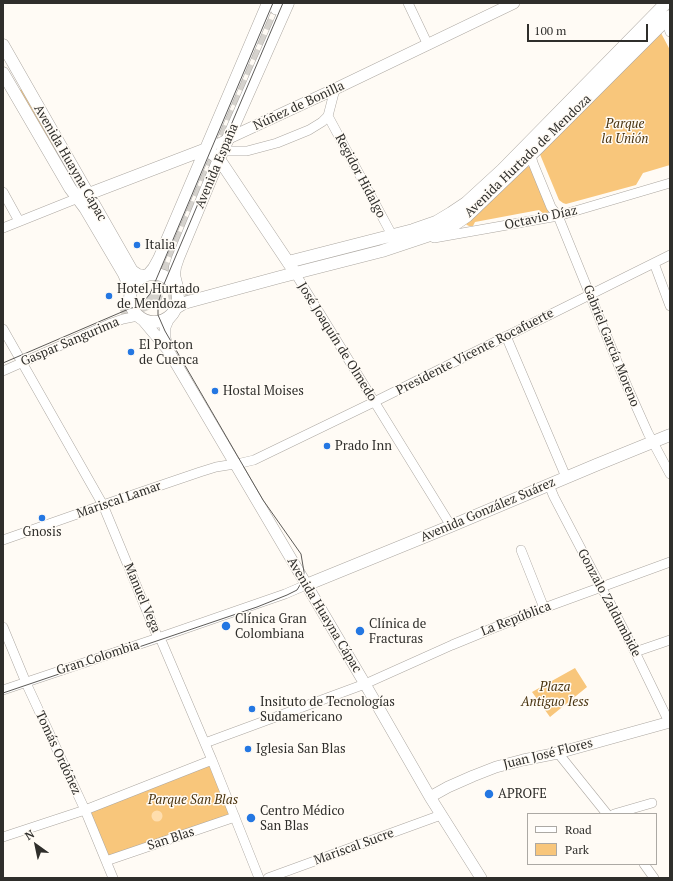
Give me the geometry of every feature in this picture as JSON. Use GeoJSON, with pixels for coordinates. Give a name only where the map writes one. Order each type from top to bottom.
{"type":"FeatureCollection","features":[{"type":"Feature","properties":{"kind":"main road","name":"Avenida España"},"geometry":{"type":"LineString","coordinates":[[177,287],[174,275],[177,262],[288,3]]}},
{"type":"Feature","properties":{"kind":"main road","name":"Avenida Hurtado de Mendoza"},"geometry":{"type":"LineString","coordinates":[[175,311],[184,303],[382,251],[439,232],[454,225],[467,216],[666,3]]}},
{"type":"Feature","properties":{"kind":"main road","name":"Avenida España"},"geometry":{"type":"LineString","coordinates":[[146,275],[154,268],[159,259],[206,149],[275,5]]}},
{"type":"Feature","properties":{"kind":"main road","name":"Avenida Hurtado de Mendoza"},"geometry":{"type":"LineString","coordinates":[[288,262],[413,230],[436,222],[451,213],[466,203],[482,188],[528,151],[668,18]]}},
{"type":"Feature","properties":{"kind":"main road","name":"Avenida Huayna Cápac"},"geometry":{"type":"LineString","coordinates":[[3,45],[83,196],[132,271],[138,275],[146,275]]}},
{"type":"Feature","properties":{"kind":"main road","name":"Avenida Huayna Cápac"},"geometry":{"type":"LineString","coordinates":[[4,78],[70,188],[83,196],[86,208],[124,274],[131,292]]}},
{"type":"Feature","properties":{"kind":"main road","name":"José Joaquín de Olmedo"},"geometry":{"type":"LineString","coordinates":[[206,149],[222,155],[295,273]]}},
{"type":"Feature","properties":{"kind":"main road","name":"Núñez de Bonilla"},"geometry":{"type":"LineString","coordinates":[[83,196],[206,149]]}},
{"type":"Feature","properties":{"kind":"main road"},"geometry":{"type":"LineString","coordinates":[[201,161],[222,155]]}},
{"type":"Feature","properties":{"kind":"main road"},"geometry":{"type":"LineString","coordinates":[[155,273],[162,274],[177,287],[179,299],[175,311],[169,318],[158,322],[152,322],[140,318],[132,308],[130,299],[133,286],[137,280],[146,275],[155,273]]}},
{"type":"Feature","properties":{"kind":"main road","name":"Avenida González Suárez"},"geometry":{"type":"LineString","coordinates":[[306,585],[670,435]]}},
{"type":"Feature","properties":{"kind":"street"},"geometry":{"type":"LineString","coordinates":[[408,3],[428,45]]}},
{"type":"Feature","properties":{"kind":"street","name":"Núñez de Bonilla"},"geometry":{"type":"LineString","coordinates":[[206,149],[514,3]]}},
{"type":"Feature","properties":{"kind":"street"},"geometry":{"type":"LineString","coordinates":[[668,18],[670,32]]}},
{"type":"Feature","properties":{"kind":"street"},"geometry":{"type":"LineString","coordinates":[[4,78],[19,73]]}},
{"type":"Feature","properties":{"kind":"street"},"geometry":{"type":"LineString","coordinates":[[222,155],[247,151],[277,143],[309,130],[322,122],[328,116],[331,110],[335,89]]}},
{"type":"Feature","properties":{"kind":"street","name":"Regidor Hidalgo"},"geometry":{"type":"LineString","coordinates":[[328,116],[392,235]]}},
{"type":"Feature","properties":{"kind":"street","name":"Gabriel García Moreno"},"geometry":{"type":"LineString","coordinates":[[528,151],[537,160],[557,207],[558,216],[627,386],[652,442],[670,474]]}},
{"type":"Feature","properties":{"kind":"street","name":"Octavio Díaz"},"geometry":{"type":"LineString","coordinates":[[409,242],[558,216],[670,182]]}},
{"type":"Feature","properties":{"kind":"street"},"geometry":{"type":"LineString","coordinates":[[3,192],[19,221]]}},
{"type":"Feature","properties":{"kind":"street"},"geometry":{"type":"LineString","coordinates":[[3,228],[83,196]]}},
{"type":"Feature","properties":{"kind":"street","name":"Presidente Vicente Rocafuerte"},"geometry":{"type":"LineString","coordinates":[[235,464],[254,460],[670,255]]}},
{"type":"Feature","properties":{"kind":"street"},"geometry":{"type":"LineString","coordinates":[[654,263],[670,306]]}},
{"type":"Feature","properties":{"kind":"street","name":"José Joaquín de Olmedo"},"geometry":{"type":"LineString","coordinates":[[295,273],[451,526]]}},
{"type":"Feature","properties":{"kind":"street"},"geometry":{"type":"LineString","coordinates":[[168,350],[165,338],[165,327],[175,311]]}},
{"type":"Feature","properties":{"kind":"street"},"geometry":{"type":"LineString","coordinates":[[140,318],[168,350]]}},
{"type":"Feature","properties":{"kind":"street","name":"Gaspar Sangurima"},"geometry":{"type":"LineString","coordinates":[[3,371],[109,324],[123,319],[140,318]]}},
{"type":"Feature","properties":{"kind":"street","name":"Manuel Vega"},"geometry":{"type":"LineString","coordinates":[[3,329],[103,505],[158,638],[161,640],[205,743],[259,878]]}},
{"type":"Feature","properties":{"kind":"street"},"geometry":{"type":"LineString","coordinates":[[506,336],[566,477]]}},
{"type":"Feature","properties":{"kind":"street","name":"Avenida Huayna Cápac"},"geometry":{"type":"LineString","coordinates":[[168,350],[430,797],[481,878]]}},
{"type":"Feature","properties":{"kind":"street","name":"Mariscal Lamar"},"geometry":{"type":"LineString","coordinates":[[3,540],[216,467],[235,464]]}},
{"type":"Feature","properties":{"kind":"street","name":"Gonzalo Zaldumbide"},"geometry":{"type":"LineString","coordinates":[[549,485],[670,722]]}},
{"type":"Feature","properties":{"kind":"street"},"geometry":{"type":"LineString","coordinates":[[521,550],[544,608]]}},
{"type":"Feature","properties":{"kind":"street","name":"La República"},"geometry":{"type":"LineString","coordinates":[[205,743],[365,684],[452,645],[544,608],[670,562]]}},
{"type":"Feature","properties":{"kind":"street","name":"Gran Colombia"},"geometry":{"type":"LineString","coordinates":[[3,690],[285,594],[306,585]]}},
{"type":"Feature","properties":{"kind":"street","name":"Tomás Ordóñez"},"geometry":{"type":"LineString","coordinates":[[3,628],[26,682],[85,810],[113,878]]}},
{"type":"Feature","properties":{"kind":"street"},"geometry":{"type":"LineString","coordinates":[[635,652],[670,640]]}},
{"type":"Feature","properties":{"kind":"street","name":"Juan José Flores"},"geometry":{"type":"LineString","coordinates":[[430,797],[473,776],[496,768],[523,760],[558,753],[670,722]]}},
{"type":"Feature","properties":{"kind":"street"},"geometry":{"type":"LineString","coordinates":[[558,753],[606,813]]}},
{"type":"Feature","properties":{"kind":"street"},"geometry":{"type":"LineString","coordinates":[[3,837],[85,810],[212,760]]}},
{"type":"Feature","properties":{"kind":"street"},"geometry":{"type":"LineString","coordinates":[[617,813],[652,803]]}},
{"type":"Feature","properties":{"kind":"street","name":"Mariscal Sucre"},"geometry":{"type":"LineString","coordinates":[[268,878],[441,815]]}},
{"type":"Feature","properties":{"kind":"street","name":"San Blas"},"geometry":{"type":"LineString","coordinates":[[106,861],[235,817]]}},
{"type":"Feature","properties":{"kind":"street"},"geometry":{"type":"LineString","coordinates":[[645,865],[654,878]]}},
{"type":"Feature","properties":{"kind":"green space","name":"Parque la Unión"},"geometry":{"type":"Polygon","coordinates":[[[661,33],[670,50],[670,165],[643,173],[636,185],[566,204],[563,203],[559,200],[539,152],[661,33]]]}},
{"type":"Feature","properties":{"kind":"green space"},"geometry":{"type":"Polygon","coordinates":[[[23,88],[76,183],[71,185],[18,91],[23,88]]]}},
{"type":"Feature","properties":{"kind":"green space"},"geometry":{"type":"Polygon","coordinates":[[[527,166],[531,167],[550,210],[549,212],[544,214],[539,210],[475,222],[473,226],[466,224],[527,166]]]}},
{"type":"Feature","properties":{"kind":"green space","name":"Plaza Antiguo Iess"},"geometry":{"type":"Polygon","coordinates":[[[575,668],[587,687],[550,717],[532,692],[575,668]]]}},
{"type":"Feature","properties":{"kind":"green space","name":"Parque San Blas"},"geometry":{"type":"Polygon","coordinates":[[[208,763],[231,815],[109,858],[90,811],[208,763]]]}},
{"type":"Feature","properties":{"kind":"shaded area"},"geometry":{"type":"Polygon","coordinates":[[[155,811],[159,811],[161,812],[161,820],[155,821],[152,818],[152,814],[155,811]]]}},
{"type":"Feature","properties":{"kind":"tunnel"},"geometry":{"type":"LineString","coordinates":[[151,303],[276,9]]}},
{"type":"Feature","properties":{"kind":"tunnel"},"geometry":{"type":"LineString","coordinates":[[122,315],[151,303],[194,295]]}},
{"type":"Feature","properties":{"kind":"tram line"},"geometry":{"type":"LineString","coordinates":[[3,363],[131,308],[138,307],[150,294],[273,3]]}},
{"type":"Feature","properties":{"kind":"tram line"},"geometry":{"type":"LineString","coordinates":[[217,158],[283,3]]}},
{"type":"Feature","properties":{"kind":"tram line"},"geometry":{"type":"LineString","coordinates":[[3,693],[257,607],[297,590],[303,580],[304,572],[301,554],[263,500],[165,331],[158,315],[158,303],[164,284],[214,166]]}},
{"type":"Feature","properties":{"kind":"place","name":"Italia"},"geometry":{"type":"Point","coordinates":[137,245]}},
{"type":"Feature","properties":{"kind":"place","name":"Hotel Hurtado de Mendoza"},"geometry":{"type":"Point","coordinates":[109,296]}},
{"type":"Feature","properties":{"kind":"place","name":"El Porton de Cuenca"},"geometry":{"type":"Point","coordinates":[131,352]}},
{"type":"Feature","properties":{"kind":"place","name":"Hostal Moises"},"geometry":{"type":"Point","coordinates":[215,391]}},
{"type":"Feature","properties":{"kind":"place","name":"Prado Inn"},"geometry":{"type":"Point","coordinates":[327,446]}},
{"type":"Feature","properties":{"kind":"place","name":"Gnosis"},"geometry":{"type":"Point","coordinates":[42,518]}},
{"type":"Feature","properties":{"kind":"place","name":"Clínica Gran Colombiana"},"geometry":{"type":"Point","coordinates":[226,626]}},
{"type":"Feature","properties":{"kind":"place","name":"Clínica de Fracturas"},"geometry":{"type":"Point","coordinates":[360,631]}},
{"type":"Feature","properties":{"kind":"place","name":"Insituto de Tecnologías Sudamericano"},"geometry":{"type":"Point","coordinates":[252,709]}},
{"type":"Feature","properties":{"kind":"place","name":"Iglesia San Blas"},"geometry":{"type":"Point","coordinates":[248,749]}},
{"type":"Feature","properties":{"kind":"place","name":"APROFE"},"geometry":{"type":"Point","coordinates":[489,794]}},
{"type":"Feature","properties":{"kind":"place","name":"Centro Médico San Blas"},"geometry":{"type":"Point","coordinates":[251,818]}}]}
